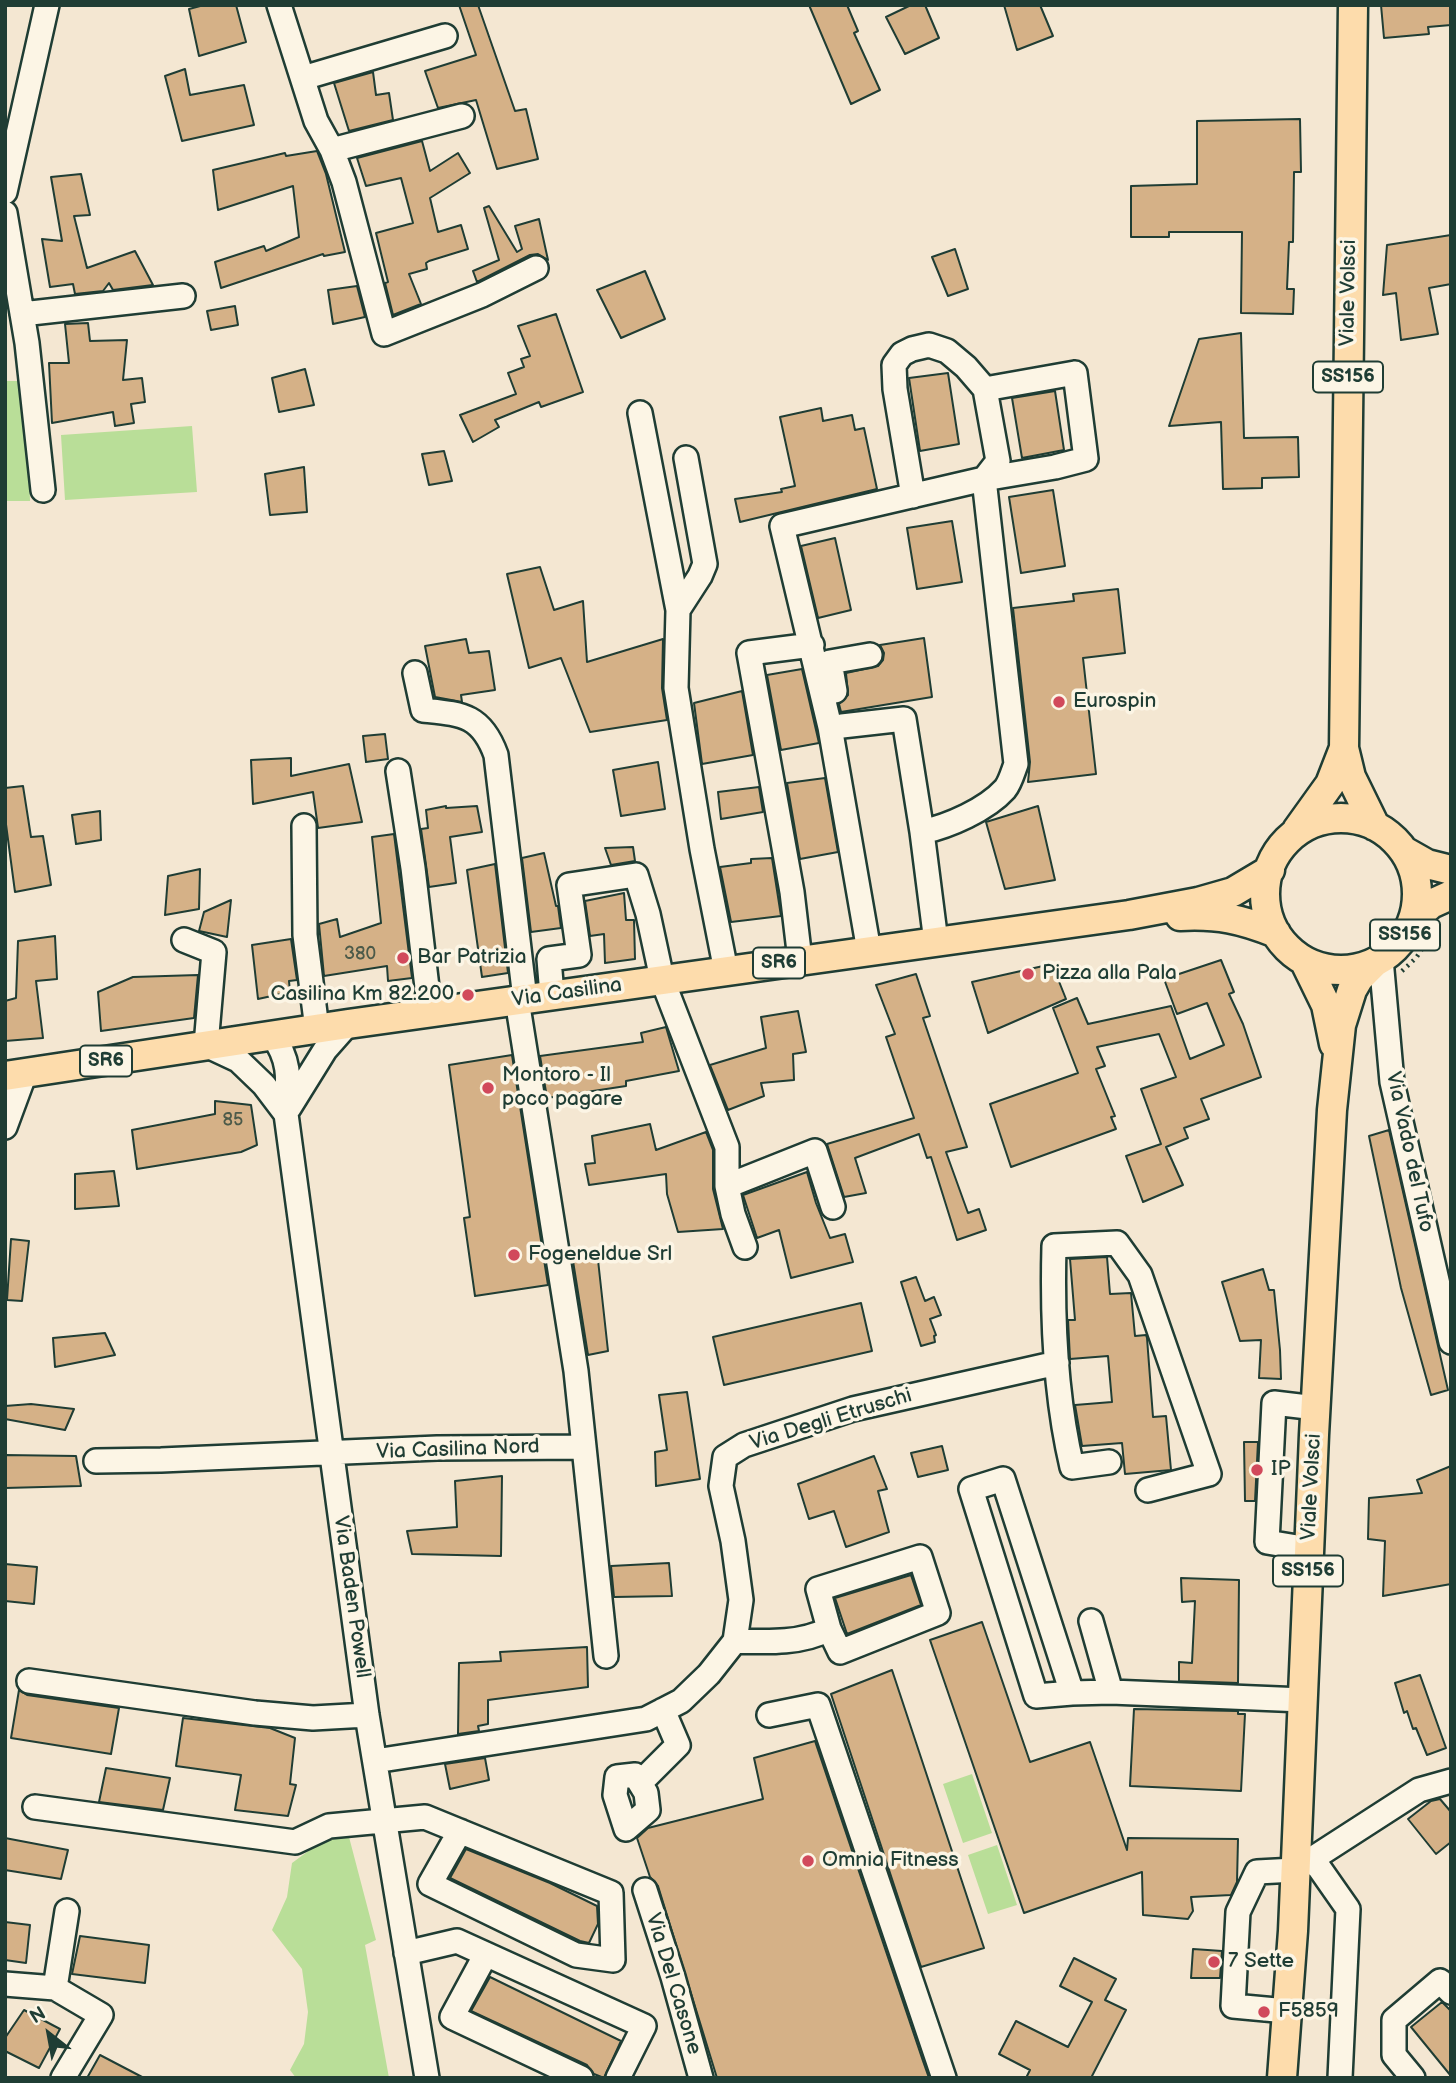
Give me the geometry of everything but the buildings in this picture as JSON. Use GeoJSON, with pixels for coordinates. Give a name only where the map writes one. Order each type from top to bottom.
{"type":"FeatureCollection","features":[{"type":"Feature","properties":{"kind":"main road","name":"Viale Volsci"},"geometry":{"type":"LineString","coordinates":[[1353,5],[1344,748],[1359,798],[1375,826]]}},
{"type":"Feature","properties":{"kind":"main road","name":"Viale Volsci"},"geometry":{"type":"LineString","coordinates":[[1290,839],[1330,784],[1344,748]]}},
{"type":"Feature","properties":{"kind":"main road","name":"SS156"},"geometry":{"type":"LineString","coordinates":[[1339,818],[1358,820],[1375,826],[1396,841],[1404,851],[1414,873],[1422,928],[1401,942],[1380,968],[1330,970],[1306,961],[1289,949],[1276,933],[1267,913],[1266,891],[1270,870],[1278,853],[1304,828],[1321,821],[1339,818]]}},
{"type":"Feature","properties":{"kind":"main road"},"geometry":{"type":"LineString","coordinates":[[1404,851],[1427,864],[1451,870]]}},
{"type":"Feature","properties":{"kind":"main road","name":"Via Casilina"},"geometry":{"type":"LineString","coordinates":[[15,1075],[348,1024],[1129,915],[1198,902],[1233,892],[1270,870]]}},
{"type":"Feature","properties":{"kind":"main road"},"geometry":{"type":"LineString","coordinates":[[1422,928],[1432,904],[1451,895]]}},
{"type":"Feature","properties":{"kind":"main road","name":"Via Casilina"},"geometry":{"type":"LineString","coordinates":[[1129,915],[1162,917],[1202,914],[1242,919],[1276,933]]}},
{"type":"Feature","properties":{"kind":"main road","name":"Viale Volsci"},"geometry":{"type":"LineString","coordinates":[[1306,961],[1326,1005],[1337,1064]]}},
{"type":"Feature","properties":{"kind":"main road","name":"Viale Volsci"},"geometry":{"type":"LineString","coordinates":[[1282,2078],[1304,1864],[1303,1700],[1332,1110],[1341,1025],[1352,990],[1359,978],[1380,968]]}},
{"type":"Feature","properties":{"kind":"street"},"geometry":{"type":"LineString","coordinates":[[5,192],[47,5]]}},
{"type":"Feature","properties":{"kind":"street"},"geometry":{"type":"LineString","coordinates":[[279,5],[316,121],[332,150],[344,182],[384,334],[470,300],[536,268]]}},
{"type":"Feature","properties":{"kind":"street"},"geometry":{"type":"LineString","coordinates":[[303,78],[445,36]]}},
{"type":"Feature","properties":{"kind":"street"},"geometry":{"type":"LineString","coordinates":[[332,150],[462,116]]}},
{"type":"Feature","properties":{"kind":"street"},"geometry":{"type":"LineString","coordinates":[[5,213],[22,314],[43,490]]}},
{"type":"Feature","properties":{"kind":"street"},"geometry":{"type":"LineString","coordinates":[[22,314],[183,296]]}},
{"type":"Feature","properties":{"kind":"street"},"geometry":{"type":"LineString","coordinates":[[913,496],[895,389],[894,365],[902,354],[929,345],[947,351],[966,367],[985,389],[998,461],[984,479],[1016,764],[1006,789],[948,826],[922,832]]}},
{"type":"Feature","properties":{"kind":"street"},"geometry":{"type":"LineString","coordinates":[[875,950],[830,727],[782,526],[984,479],[1086,459],[1075,373],[985,389]]}},
{"type":"Feature","properties":{"kind":"street"},"geometry":{"type":"LineString","coordinates":[[640,413],[678,610],[676,688],[702,849],[726,971]]}},
{"type":"Feature","properties":{"kind":"street"},"geometry":{"type":"LineString","coordinates":[[678,610],[705,564],[686,458]]}},
{"type":"Feature","properties":{"kind":"street"},"geometry":{"type":"LineString","coordinates":[[800,960],[792,892],[749,653],[811,645]]}},
{"type":"Feature","properties":{"kind":"street"},"geometry":{"type":"LineString","coordinates":[[870,655],[830,662],[875,950]]}},
{"type":"Feature","properties":{"kind":"street"},"geometry":{"type":"LineString","coordinates":[[415,673],[423,710],[462,715],[471,719],[485,733],[496,755],[531,998],[576,1371],[606,1656]]}},
{"type":"Feature","properties":{"kind":"street"},"geometry":{"type":"LineString","coordinates":[[842,726],[904,719],[936,942]]}},
{"type":"Feature","properties":{"kind":"street"},"geometry":{"type":"LineString","coordinates":[[398,771],[413,868],[430,1013]]}},
{"type":"Feature","properties":{"kind":"street"},"geometry":{"type":"LineString","coordinates":[[304,826],[305,935],[317,1029]]}},
{"type":"Feature","properties":{"kind":"street"},"geometry":{"type":"LineString","coordinates":[[531,998],[549,959],[579,955],[569,885],[636,875],[663,979],[727,1147],[727,1186],[733,1214],[745,1247]]}},
{"type":"Feature","properties":{"kind":"street"},"geometry":{"type":"LineString","coordinates":[[184,940],[214,952],[206,1045]]}},
{"type":"Feature","properties":{"kind":"street","name":"Via Vado del Tufo"},"geometry":{"type":"LineString","coordinates":[[1380,968],[1392,1082],[1451,1342]]}},
{"type":"Feature","properties":{"kind":"street"},"geometry":{"type":"LineString","coordinates":[[286,1114],[305,1079],[325,1050],[348,1024]]}},
{"type":"Feature","properties":{"kind":"street","name":"Via Baden Powell"},"geometry":{"type":"LineString","coordinates":[[272,1035],[268,1054],[273,1082],[286,1114],[367,1715],[427,2078]]}},
{"type":"Feature","properties":{"kind":"street","name":"Via Baden Powell"},"geometry":{"type":"LineString","coordinates":[[206,1045],[238,1060],[264,1085],[286,1114]]}},
{"type":"Feature","properties":{"kind":"street"},"geometry":{"type":"LineString","coordinates":[[5,1127],[15,1075]]}},
{"type":"Feature","properties":{"kind":"street"},"geometry":{"type":"LineString","coordinates":[[727,1186],[815,1151],[833,1207]]}},
{"type":"Feature","properties":{"kind":"street"},"geometry":{"type":"LineString","coordinates":[[1109,1462],[1072,1467],[1065,1438],[1056,1363],[1052,1311],[1054,1246],[1117,1243],[1140,1275],[1209,1474],[1148,1490]]}},
{"type":"Feature","properties":{"kind":"street","name":"Via Degli Etruschi"},"geometry":{"type":"LineString","coordinates":[[375,1761],[646,1719],[681,1701],[709,1674],[735,1641],[741,1600],[733,1541],[721,1486],[725,1457],[744,1445],[853,1409],[1056,1363]]}},
{"type":"Feature","properties":{"kind":"street"},"geometry":{"type":"LineString","coordinates":[[1309,1549],[1267,1542],[1274,1403],[1316,1408]]}},
{"type":"Feature","properties":{"kind":"street","name":"Via Casilina Nord"},"geometry":{"type":"LineString","coordinates":[[96,1461],[437,1448],[584,1447]]}},
{"type":"Feature","properties":{"kind":"street"},"geometry":{"type":"LineString","coordinates":[[1072,1693],[1003,1479],[971,1489],[1036,1696],[1111,1692],[1303,1700]]}},
{"type":"Feature","properties":{"kind":"street"},"geometry":{"type":"LineString","coordinates":[[920,1557],[938,1613],[840,1652],[830,1629],[818,1589],[920,1557]]}},
{"type":"Feature","properties":{"kind":"street"},"geometry":{"type":"LineString","coordinates":[[1090,1621],[1111,1692]]}},
{"type":"Feature","properties":{"kind":"street"},"geometry":{"type":"LineString","coordinates":[[735,1641],[779,1642],[820,1634],[830,1629]]}},
{"type":"Feature","properties":{"kind":"street"},"geometry":{"type":"LineString","coordinates":[[29,1681],[255,1713],[313,1718],[367,1715]]}},
{"type":"Feature","properties":{"kind":"street"},"geometry":{"type":"LineString","coordinates":[[769,1715],[818,1705],[944,2078]]}},
{"type":"Feature","properties":{"kind":"street"},"geometry":{"type":"LineString","coordinates":[[640,1783],[678,1745],[663,1710]]}},
{"type":"Feature","properties":{"kind":"street"},"geometry":{"type":"LineString","coordinates":[[1287,2011],[1233,2006],[1238,1912],[1258,1872],[1304,1864],[1419,1790],[1451,1781]]}},
{"type":"Feature","properties":{"kind":"street"},"geometry":{"type":"LineString","coordinates":[[35,1807],[295,1842],[329,1826],[425,1817],[460,1831],[611,1893],[613,1960],[576,1955],[430,1884],[460,1831]]}},
{"type":"Feature","properties":{"kind":"street"},"geometry":{"type":"LineString","coordinates":[[1304,1864],[1348,1909],[1340,2078]]}},
{"type":"Feature","properties":{"kind":"street","name":"Via Del Casone"},"geometry":{"type":"LineString","coordinates":[[645,1890],[701,2078]]}},
{"type":"Feature","properties":{"kind":"street"},"geometry":{"type":"LineString","coordinates":[[55,1988],[67,1911]]}},
{"type":"Feature","properties":{"kind":"street"},"geometry":{"type":"LineString","coordinates":[[406,1953],[457,1941],[644,2026],[618,2078]]}},
{"type":"Feature","properties":{"kind":"street"},"geometry":{"type":"LineString","coordinates":[[486,1954],[452,2017],[581,2078]]}},
{"type":"Feature","properties":{"kind":"street"},"geometry":{"type":"LineString","coordinates":[[1413,2078],[1394,2055],[1394,2020],[1440,1981],[1451,1992]]}},
{"type":"Feature","properties":{"kind":"street"},"geometry":{"type":"LineString","coordinates":[[5,1984],[55,1988],[101,2015],[63,2078]]}},
{"type":"Feature","properties":{"kind":"path"},"geometry":{"type":"LineString","coordinates":[[1380,968],[1410,964],[1422,928]]}},
{"type":"Feature","properties":{"kind":"green space"},"geometry":{"type":"Polygon","coordinates":[[[5,381],[27,381],[30,501],[5,501],[5,381]]]}},
{"type":"Feature","properties":{"kind":"green space"},"geometry":{"type":"Polygon","coordinates":[[[192,426],[197,492],[65,500],[61,435],[192,426]]]}},
{"type":"Feature","properties":{"kind":"green space"},"geometry":{"type":"Polygon","coordinates":[[[972,1774],[992,1833],[963,1843],[943,1784],[972,1774]]]}},
{"type":"Feature","properties":{"kind":"green space"},"geometry":{"type":"Polygon","coordinates":[[[349,1837],[376,1940],[365,1945],[389,2078],[296,2078],[290,2070],[304,2044],[308,2012],[302,1969],[272,1930],[287,1897],[292,1863],[322,1841],[349,1837]]]}},
{"type":"Feature","properties":{"kind":"green space"},"geometry":{"type":"Polygon","coordinates":[[[997,1845],[1017,1905],[988,1914],[968,1855],[997,1845]]]}},
{"type":"Feature","properties":{"kind":"place","name":"Eurospin"},"geometry":{"type":"Point","coordinates":[1059,702]}},
{"type":"Feature","properties":{"kind":"place","name":"Bar Patrizia"},"geometry":{"type":"Point","coordinates":[403,958]}},
{"type":"Feature","properties":{"kind":"place","name":"Pizza alla Pala"},"geometry":{"type":"Point","coordinates":[1028,974]}},
{"type":"Feature","properties":{"kind":"place","name":"Casilina Km 82.200"},"geometry":{"type":"Point","coordinates":[468,995]}},
{"type":"Feature","properties":{"kind":"place","name":"Montoro - Il poco pagare"},"geometry":{"type":"Point","coordinates":[488,1088]}},
{"type":"Feature","properties":{"kind":"place","name":"Fogeneldue Srl"},"geometry":{"type":"Point","coordinates":[514,1255]}},
{"type":"Feature","properties":{"kind":"place","name":"IP"},"geometry":{"type":"Point","coordinates":[1257,1470]}},
{"type":"Feature","properties":{"kind":"place","name":"Omnia Fitness"},"geometry":{"type":"Point","coordinates":[808,1861]}},
{"type":"Feature","properties":{"kind":"place","name":"7 Sette"},"geometry":{"type":"Point","coordinates":[1214,1962]}},
{"type":"Feature","properties":{"kind":"place","name":"F5859"},"geometry":{"type":"Point","coordinates":[1264,2012]}}]}
